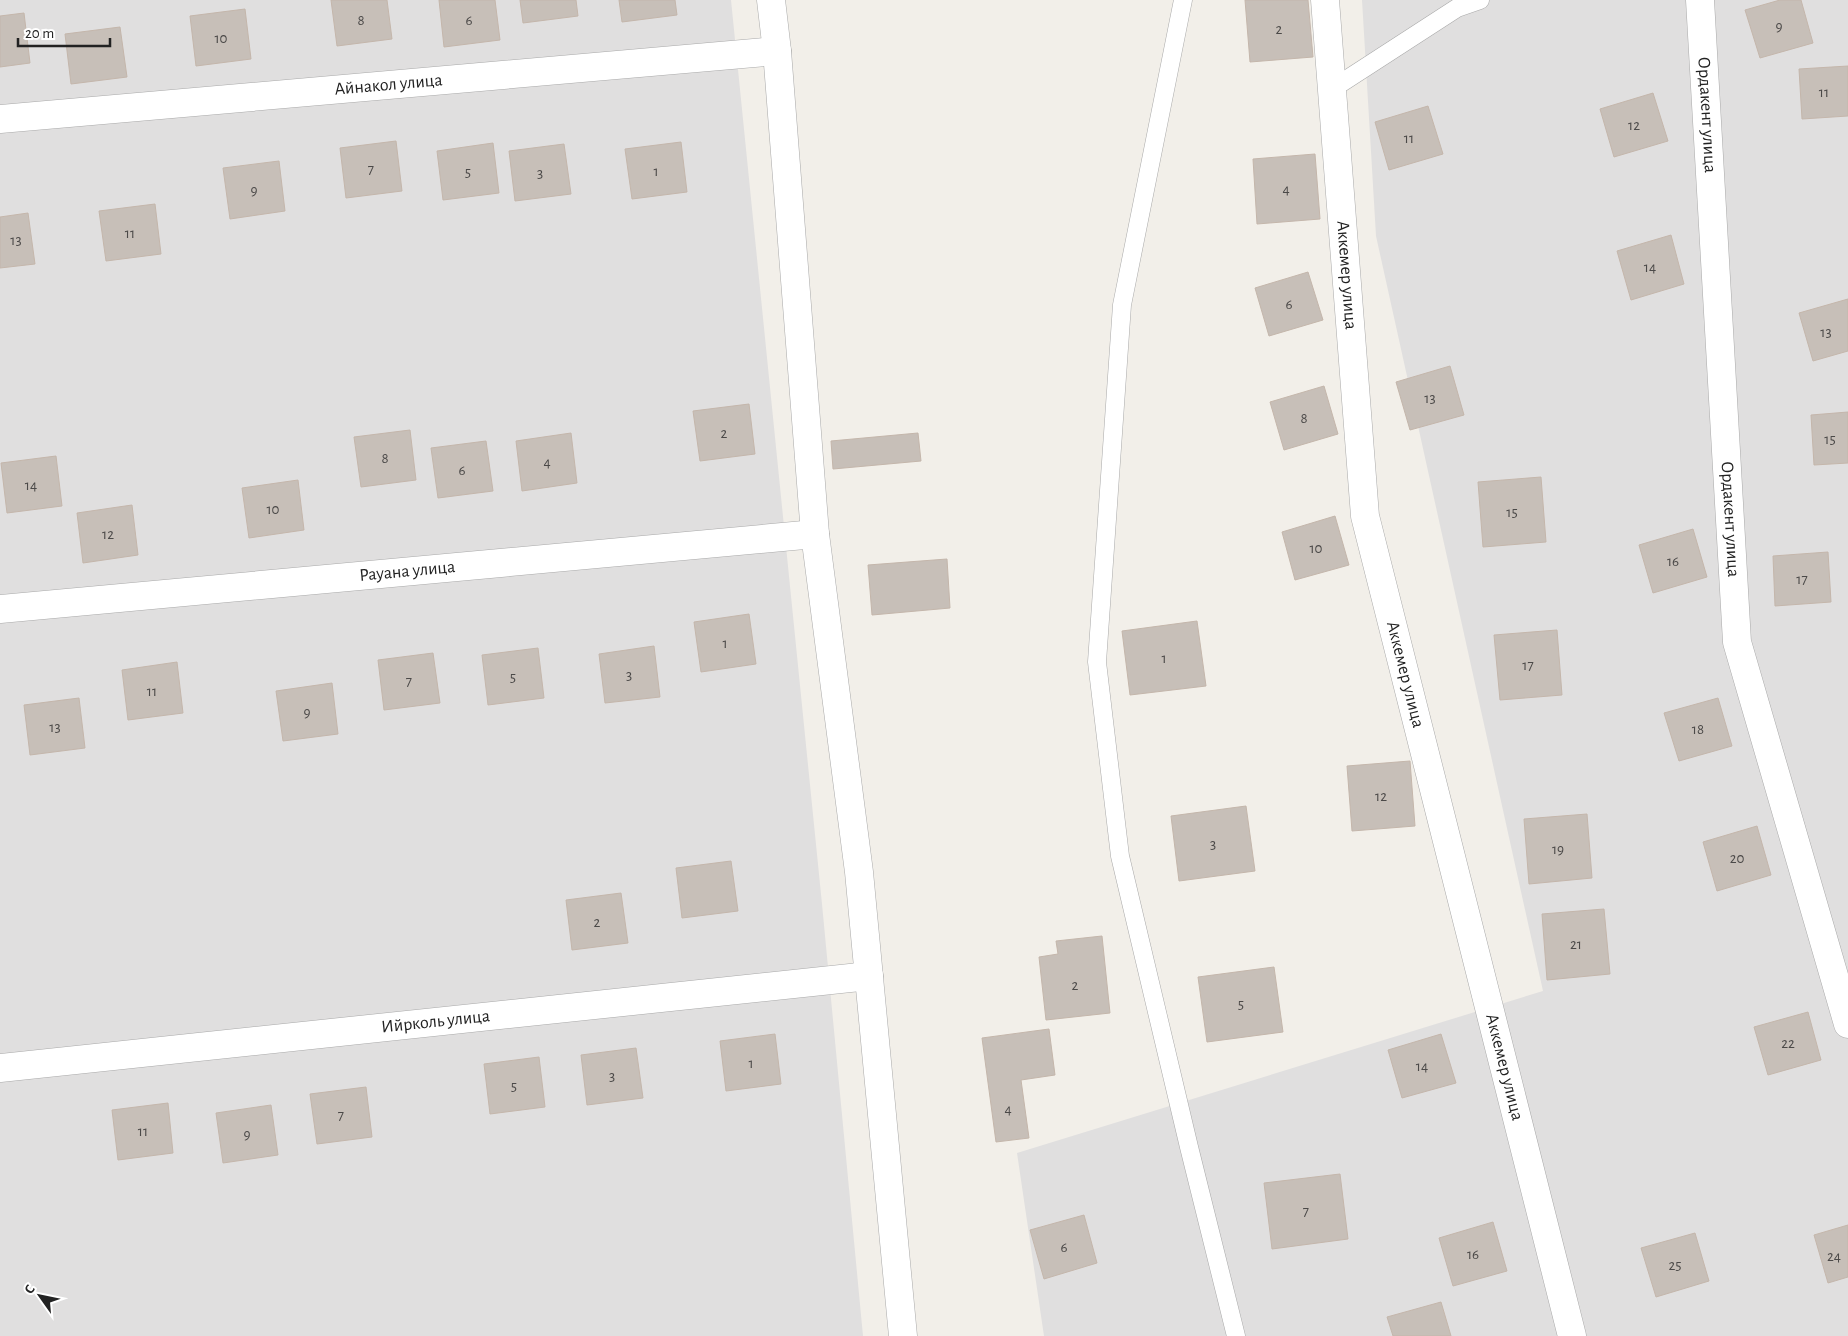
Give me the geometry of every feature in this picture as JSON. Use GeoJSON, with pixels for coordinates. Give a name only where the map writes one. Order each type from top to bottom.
{"type":"FeatureCollection","features":[{"type":"Feature","properties":{"kind":"street"},"geometry":{"type":"LineString","coordinates":[[771,0],[777,51],[815,534],[860,872],[903,1336]]}},
{"type":"Feature","properties":{"kind":"street","name":"Аккемер улица"},"geometry":{"type":"LineString","coordinates":[[1325,0],[1365,516],[1572,1336]]}},
{"type":"Feature","properties":{"kind":"street","name":"Ордакент улица"},"geometry":{"type":"LineString","coordinates":[[1700,0],[1737,642],[1848,1024]]}},
{"type":"Feature","properties":{"kind":"street","name":"Айнакол улица"},"geometry":{"type":"LineString","coordinates":[[0,119],[777,51]]}},
{"type":"Feature","properties":{"kind":"street","name":"Рауана улица"},"geometry":{"type":"LineString","coordinates":[[0,608],[815,534]]}},
{"type":"Feature","properties":{"kind":"street","name":"Ийрколь улица"},"geometry":{"type":"LineString","coordinates":[[0,1068],[869,976]]}},
{"type":"Feature","properties":{"kind":"lane"},"geometry":{"type":"LineString","coordinates":[[1183,0],[1122,305],[1097,662],[1120,856],[1186,1138],[1236,1336]]}},
{"type":"Feature","properties":{"kind":"lane"},"geometry":{"type":"LineString","coordinates":[[1332,89],[1457,8],[1480,0]]}},
{"type":"Feature","properties":{"kind":"shaded area"},"geometry":{"type":"Polygon","coordinates":[[[0,0],[731,0],[822,904],[863,1336],[0,1336],[0,0]]]}},
{"type":"Feature","properties":{"kind":"shaded area"},"geometry":{"type":"Polygon","coordinates":[[[1362,0],[1848,0],[1848,1336],[1044,1336],[1017,1153],[1543,991],[1376,236],[1362,0]]]}},
{"type":"Feature","properties":{"kind":"building"},"geometry":{"type":"Polygon","coordinates":[[[331,0],[387,0],[392,39],[337,46],[331,0]]]}},
{"type":"Feature","properties":{"kind":"building"},"geometry":{"type":"Polygon","coordinates":[[[439,0],[495,0],[500,40],[444,47],[439,0]]]}},
{"type":"Feature","properties":{"kind":"building"},"geometry":{"type":"Polygon","coordinates":[[[520,0],[576,0],[578,16],[523,23],[520,0]]]}},
{"type":"Feature","properties":{"kind":"building"},"geometry":{"type":"Polygon","coordinates":[[[619,0],[675,0],[677,15],[622,22],[619,0]]]}},
{"type":"Feature","properties":{"kind":"building"},"geometry":{"type":"Polygon","coordinates":[[[1245,0],[1308,0],[1313,57],[1250,62],[1245,0]]]}},
{"type":"Feature","properties":{"kind":"building"},"geometry":{"type":"Polygon","coordinates":[[[1780,0],[1801,0],[1813,43],[1760,58],[1745,10],[1780,0]]]}},
{"type":"Feature","properties":{"kind":"building"},"geometry":{"type":"Polygon","coordinates":[[[245,9],[251,59],[196,66],[190,16],[245,9]]]}},
{"type":"Feature","properties":{"kind":"building"},"geometry":{"type":"Polygon","coordinates":[[[24,13],[30,63],[0,67],[0,16],[24,13]]]}},
{"type":"Feature","properties":{"kind":"building"},"geometry":{"type":"Polygon","coordinates":[[[120,27],[127,77],[71,84],[65,34],[120,27]]]}},
{"type":"Feature","properties":{"kind":"building"},"geometry":{"type":"Polygon","coordinates":[[[1848,66],[1848,116],[1802,119],[1799,69],[1848,66]]]}},
{"type":"Feature","properties":{"kind":"building"},"geometry":{"type":"Polygon","coordinates":[[[1653,93],[1668,141],[1614,157],[1600,109],[1653,93]]]}},
{"type":"Feature","properties":{"kind":"building"},"geometry":{"type":"Polygon","coordinates":[[[1428,106],[1443,154],[1389,170],[1375,122],[1428,106]]]}},
{"type":"Feature","properties":{"kind":"building"},"geometry":{"type":"Polygon","coordinates":[[[396,141],[402,191],[346,198],[340,148],[396,141]]]}},
{"type":"Feature","properties":{"kind":"building"},"geometry":{"type":"Polygon","coordinates":[[[681,142],[687,192],[632,199],[625,149],[681,142]]]}},
{"type":"Feature","properties":{"kind":"building"},"geometry":{"type":"Polygon","coordinates":[[[493,143],[499,193],[443,200],[437,151],[493,143]]]}},
{"type":"Feature","properties":{"kind":"building"},"geometry":{"type":"Polygon","coordinates":[[[564,144],[571,194],[515,201],[509,151],[564,144]]]}},
{"type":"Feature","properties":{"kind":"building"},"geometry":{"type":"Polygon","coordinates":[[[1315,154],[1320,219],[1257,224],[1253,159],[1315,154]]]}},
{"type":"Feature","properties":{"kind":"building"},"geometry":{"type":"Polygon","coordinates":[[[279,161],[285,211],[230,219],[223,168],[279,161]]]}},
{"type":"Feature","properties":{"kind":"building"},"geometry":{"type":"Polygon","coordinates":[[[155,204],[161,254],[106,261],[99,211],[155,204]]]}},
{"type":"Feature","properties":{"kind":"building"},"geometry":{"type":"Polygon","coordinates":[[[28,213],[35,264],[0,268],[0,217],[28,213]]]}},
{"type":"Feature","properties":{"kind":"building"},"geometry":{"type":"Polygon","coordinates":[[[1671,235],[1684,284],[1631,300],[1617,251],[1671,235]]]}},
{"type":"Feature","properties":{"kind":"building"},"geometry":{"type":"Polygon","coordinates":[[[1308,272],[1323,320],[1269,336],[1255,288],[1308,272]]]}},
{"type":"Feature","properties":{"kind":"building"},"geometry":{"type":"Polygon","coordinates":[[[1848,299],[1848,351],[1813,361],[1799,313],[1848,299]]]}},
{"type":"Feature","properties":{"kind":"building"},"geometry":{"type":"Polygon","coordinates":[[[1450,366],[1464,415],[1410,430],[1396,382],[1450,366]]]}},
{"type":"Feature","properties":{"kind":"building"},"geometry":{"type":"Polygon","coordinates":[[[1324,386],[1338,434],[1284,450],[1270,402],[1324,386]]]}},
{"type":"Feature","properties":{"kind":"building"},"geometry":{"type":"Polygon","coordinates":[[[749,404],[755,454],[700,461],[693,411],[749,404]]]}},
{"type":"Feature","properties":{"kind":"building"},"geometry":{"type":"Polygon","coordinates":[[[1848,412],[1848,463],[1814,465],[1811,415],[1848,412]]]}},
{"type":"Feature","properties":{"kind":"building"},"geometry":{"type":"Polygon","coordinates":[[[410,430],[416,480],[361,487],[354,437],[410,430]]]}},
{"type":"Feature","properties":{"kind":"building"},"geometry":{"type":"Polygon","coordinates":[[[571,433],[577,483],[522,491],[516,441],[571,433]]]}},
{"type":"Feature","properties":{"kind":"building"},"geometry":{"type":"Polygon","coordinates":[[[918,433],[921,461],[833,469],[831,441],[918,433]]]}},
{"type":"Feature","properties":{"kind":"building"},"geometry":{"type":"Polygon","coordinates":[[[486,441],[493,491],[438,498],[431,448],[486,441]]]}},
{"type":"Feature","properties":{"kind":"building"},"geometry":{"type":"Polygon","coordinates":[[[56,456],[62,506],[7,513],[1,463],[56,456]]]}},
{"type":"Feature","properties":{"kind":"building"},"geometry":{"type":"Polygon","coordinates":[[[1541,477],[1546,542],[1483,547],[1478,482],[1541,477]]]}},
{"type":"Feature","properties":{"kind":"building"},"geometry":{"type":"Polygon","coordinates":[[[298,480],[304,530],[249,538],[242,488],[298,480]]]}},
{"type":"Feature","properties":{"kind":"building"},"geometry":{"type":"Polygon","coordinates":[[[132,505],[138,555],[83,563],[77,513],[132,505]]]}},
{"type":"Feature","properties":{"kind":"building"},"geometry":{"type":"Polygon","coordinates":[[[1335,516],[1349,565],[1295,580],[1282,532],[1335,516]]]}},
{"type":"Feature","properties":{"kind":"building"},"geometry":{"type":"Polygon","coordinates":[[[1693,529],[1707,577],[1653,593],[1639,545],[1693,529]]]}},
{"type":"Feature","properties":{"kind":"building"},"geometry":{"type":"Polygon","coordinates":[[[1828,552],[1831,602],[1775,606],[1773,556],[1828,552]]]}},
{"type":"Feature","properties":{"kind":"building"},"geometry":{"type":"Polygon","coordinates":[[[947,559],[950,608],[872,615],[868,565],[947,559]]]}},
{"type":"Feature","properties":{"kind":"building"},"geometry":{"type":"Polygon","coordinates":[[[749,614],[756,664],[701,672],[694,622],[749,614]]]}},
{"type":"Feature","properties":{"kind":"building"},"geometry":{"type":"Polygon","coordinates":[[[1197,621],[1206,686],[1130,695],[1122,631],[1197,621]]]}},
{"type":"Feature","properties":{"kind":"building"},"geometry":{"type":"Polygon","coordinates":[[[1557,630],[1562,695],[1500,700],[1494,635],[1557,630]]]}},
{"type":"Feature","properties":{"kind":"building"},"geometry":{"type":"Polygon","coordinates":[[[654,646],[660,697],[605,703],[599,654],[654,646]]]}},
{"type":"Feature","properties":{"kind":"building"},"geometry":{"type":"Polygon","coordinates":[[[538,648],[544,698],[488,705],[482,655],[538,648]]]}},
{"type":"Feature","properties":{"kind":"building"},"geometry":{"type":"Polygon","coordinates":[[[433,653],[440,703],[384,710],[378,660],[433,653]]]}},
{"type":"Feature","properties":{"kind":"building"},"geometry":{"type":"Polygon","coordinates":[[[177,662],[183,713],[128,720],[122,670],[177,662]]]}},
{"type":"Feature","properties":{"kind":"building"},"geometry":{"type":"Polygon","coordinates":[[[332,683],[338,734],[283,741],[276,691],[332,683]]]}},
{"type":"Feature","properties":{"kind":"building"},"geometry":{"type":"Polygon","coordinates":[[[79,698],[85,748],[30,755],[24,705],[79,698]]]}},
{"type":"Feature","properties":{"kind":"building"},"geometry":{"type":"Polygon","coordinates":[[[1718,698],[1732,746],[1679,761],[1664,713],[1718,698]]]}},
{"type":"Feature","properties":{"kind":"building"},"geometry":{"type":"Polygon","coordinates":[[[1410,761],[1415,826],[1352,831],[1347,766],[1410,761]]]}},
{"type":"Feature","properties":{"kind":"building"},"geometry":{"type":"Polygon","coordinates":[[[1246,806],[1255,871],[1179,881],[1171,816],[1246,806]]]}},
{"type":"Feature","properties":{"kind":"building"},"geometry":{"type":"Polygon","coordinates":[[[1587,814],[1592,878],[1529,884],[1524,819],[1587,814]]]}},
{"type":"Feature","properties":{"kind":"building"},"geometry":{"type":"Polygon","coordinates":[[[1757,826],[1771,875],[1717,891],[1703,842],[1757,826]]]}},
{"type":"Feature","properties":{"kind":"building"},"geometry":{"type":"Polygon","coordinates":[[[731,861],[738,911],[682,918],[676,868],[731,861]]]}},
{"type":"Feature","properties":{"kind":"building"},"geometry":{"type":"Polygon","coordinates":[[[621,893],[628,943],[572,950],[566,900],[621,893]]]}},
{"type":"Feature","properties":{"kind":"building"},"geometry":{"type":"Polygon","coordinates":[[[1604,909],[1610,974],[1547,980],[1542,914],[1604,909]]]}},
{"type":"Feature","properties":{"kind":"building"},"geometry":{"type":"Polygon","coordinates":[[[1102,936],[1110,1013],[1046,1020],[1039,957],[1058,954],[1056,941],[1102,936]]]}},
{"type":"Feature","properties":{"kind":"building"},"geometry":{"type":"Polygon","coordinates":[[[1274,967],[1283,1032],[1207,1042],[1198,977],[1274,967]]]}},
{"type":"Feature","properties":{"kind":"building"},"geometry":{"type":"Polygon","coordinates":[[[1808,1012],[1821,1060],[1768,1075],[1754,1027],[1808,1012]]]}},
{"type":"Feature","properties":{"kind":"building"},"geometry":{"type":"Polygon","coordinates":[[[1049,1029],[1055,1075],[1021,1080],[1029,1138],[996,1142],[982,1038],[1049,1029]]]}},
{"type":"Feature","properties":{"kind":"building"},"geometry":{"type":"Polygon","coordinates":[[[775,1034],[781,1084],[726,1091],[720,1041],[775,1034]]]}},
{"type":"Feature","properties":{"kind":"building"},"geometry":{"type":"Polygon","coordinates":[[[1441,1034],[1456,1083],[1402,1098],[1388,1050],[1441,1034]]]}},
{"type":"Feature","properties":{"kind":"building"},"geometry":{"type":"Polygon","coordinates":[[[636,1048],[643,1098],[587,1105],[581,1055],[636,1048]]]}},
{"type":"Feature","properties":{"kind":"building"},"geometry":{"type":"Polygon","coordinates":[[[539,1057],[545,1107],[490,1114],[484,1064],[539,1057]]]}},
{"type":"Feature","properties":{"kind":"building"},"geometry":{"type":"Polygon","coordinates":[[[366,1087],[372,1137],[317,1144],[310,1094],[366,1087]]]}},
{"type":"Feature","properties":{"kind":"building"},"geometry":{"type":"Polygon","coordinates":[[[168,1103],[173,1153],[118,1160],[112,1110],[168,1103]]]}},
{"type":"Feature","properties":{"kind":"building"},"geometry":{"type":"Polygon","coordinates":[[[271,1105],[278,1155],[223,1163],[216,1113],[271,1105]]]}},
{"type":"Feature","properties":{"kind":"building"},"geometry":{"type":"Polygon","coordinates":[[[1340,1174],[1348,1239],[1272,1249],[1264,1183],[1340,1174]]]}},
{"type":"Feature","properties":{"kind":"building"},"geometry":{"type":"Polygon","coordinates":[[[1084,1215],[1097,1263],[1044,1279],[1030,1230],[1084,1215]]]}},
{"type":"Feature","properties":{"kind":"building"},"geometry":{"type":"Polygon","coordinates":[[[1493,1222],[1507,1271],[1453,1286],[1439,1238],[1493,1222]]]}},
{"type":"Feature","properties":{"kind":"building"},"geometry":{"type":"Polygon","coordinates":[[[1848,1225],[1848,1277],[1828,1283],[1814,1235],[1848,1225]]]}},
{"type":"Feature","properties":{"kind":"building"},"geometry":{"type":"Polygon","coordinates":[[[1695,1233],[1709,1281],[1656,1297],[1641,1248],[1695,1233]]]}},
{"type":"Feature","properties":{"kind":"building"},"geometry":{"type":"Polygon","coordinates":[[[1441,1302],[1451,1336],[1393,1336],[1387,1317],[1441,1302]]]}}]}
